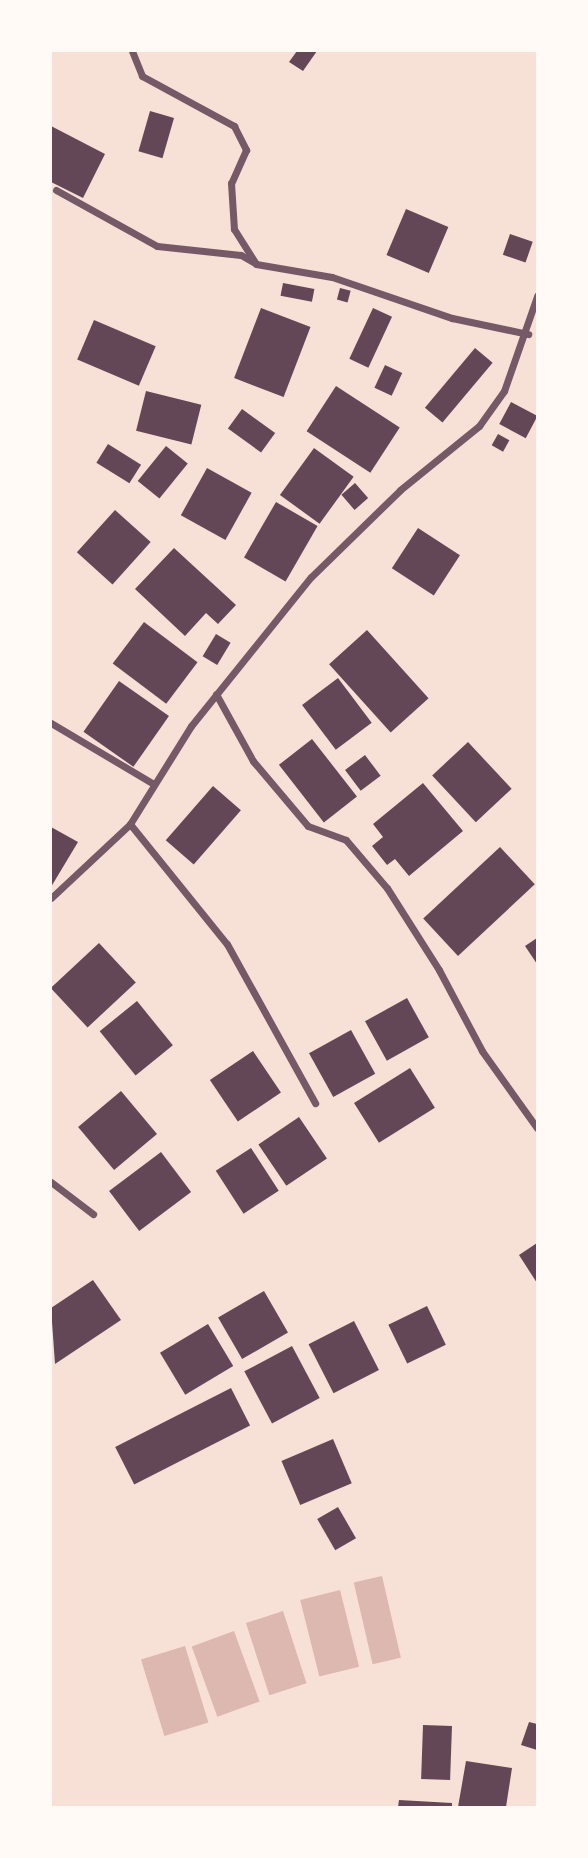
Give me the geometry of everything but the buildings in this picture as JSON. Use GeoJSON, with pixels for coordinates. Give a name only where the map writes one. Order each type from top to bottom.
{"type":"FeatureCollection","features":[{"type":"Feature","properties":{"kind":"street"},"geometry":{"type":"LineString","coordinates":[[132,51],[142,76],[234,126],[246,150],[230,183],[234,229],[256,264]]}},
{"type":"Feature","properties":{"kind":"street"},"geometry":{"type":"LineString","coordinates":[[56,190],[157,246],[241,255],[256,264],[332,277],[452,318],[528,334]]}},
{"type":"Feature","properties":{"kind":"street"},"geometry":{"type":"LineString","coordinates":[[51,898],[130,824],[152,783],[216,694],[311,577],[400,490],[479,425],[504,391],[528,334],[537,296]]}},
{"type":"Feature","properties":{"kind":"street"},"geometry":{"type":"LineString","coordinates":[[216,694],[253,761],[308,826],[346,840],[387,888],[439,970],[482,1051],[537,1128]]}},
{"type":"Feature","properties":{"kind":"street"},"geometry":{"type":"LineString","coordinates":[[51,723],[152,783]]}},
{"type":"Feature","properties":{"kind":"street"},"geometry":{"type":"LineString","coordinates":[[130,824],[227,944],[315,1102]]}},
{"type":"Feature","properties":{"kind":"street"},"geometry":{"type":"LineString","coordinates":[[51,1182],[93,1214]]}},
{"type":"Feature","properties":{"kind":"shaded area"},"geometry":{"type":"Polygon","coordinates":[[[382,1576],[401,1658],[373,1664],[354,1583],[382,1576]]]}},
{"type":"Feature","properties":{"kind":"shaded area"},"geometry":{"type":"Polygon","coordinates":[[[340,1590],[359,1667],[319,1677],[300,1600],[340,1590]]]}},
{"type":"Feature","properties":{"kind":"shaded area"},"geometry":{"type":"Polygon","coordinates":[[[283,1611],[306,1683],[269,1695],[246,1623],[283,1611]]]}},
{"type":"Feature","properties":{"kind":"shaded area"},"geometry":{"type":"Polygon","coordinates":[[[234,1631],[260,1701],[217,1717],[192,1646],[234,1631]]]}},
{"type":"Feature","properties":{"kind":"shaded area"},"geometry":{"type":"Polygon","coordinates":[[[185,1646],[208,1723],[164,1736],[141,1659],[185,1646]]]}}]}
